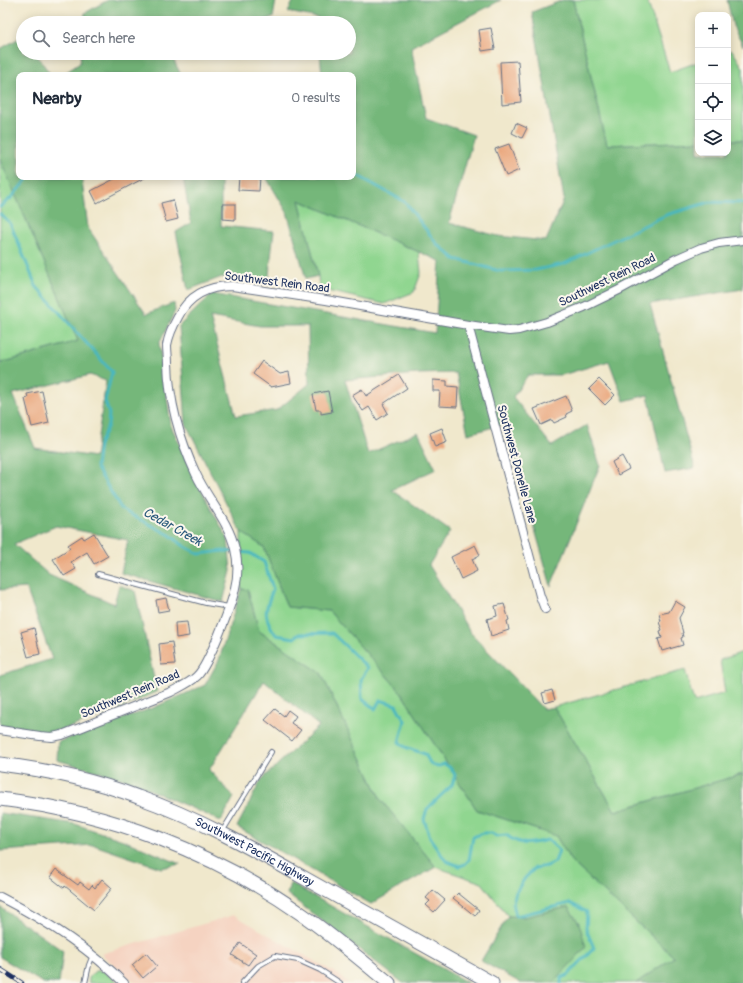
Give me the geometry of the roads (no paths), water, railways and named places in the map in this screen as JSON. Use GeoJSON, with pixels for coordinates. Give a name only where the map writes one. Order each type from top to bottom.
{"type":"FeatureCollection","features":[{"type":"Feature","properties":{"kind":"highway","name":"Southwest Pacific Highway"},"geometry":{"type":"LineString","coordinates":[[0,764],[60,774],[138,796],[172,810],[221,833],[292,871],[492,983]]}},
{"type":"Feature","properties":{"kind":"highway"},"geometry":{"type":"LineString","coordinates":[[0,799],[43,805],[90,816],[143,832],[195,853],[253,884],[302,915],[332,936],[389,983]]}},
{"type":"Feature","properties":{"kind":"street","name":"Southwest Rein Road"},"geometry":{"type":"LineString","coordinates":[[0,730],[52,737],[62,735],[171,692],[185,685],[198,676],[207,660],[233,595],[237,578],[236,550],[232,536],[224,520],[196,474],[184,442],[172,401],[168,369],[168,340],[171,329],[181,311],[194,297],[218,286],[232,286],[326,300],[468,325],[519,330],[529,328],[584,307],[700,248],[719,243],[743,240]]}},
{"type":"Feature","properties":{"kind":"street","name":"Southwest Donelle Lane"},"geometry":{"type":"LineString","coordinates":[[468,325],[540,596],[545,609]]}},
{"type":"Feature","properties":{"kind":"street"},"geometry":{"type":"LineString","coordinates":[[0,897],[63,933],[108,967],[124,983]]}},
{"type":"Feature","properties":{"kind":"lane"},"geometry":{"type":"LineString","coordinates":[[98,574],[206,603],[229,607]]}},
{"type":"Feature","properties":{"kind":"lane"},"geometry":{"type":"LineString","coordinates":[[221,833],[271,752]]}},
{"type":"Feature","properties":{"kind":"lane"},"geometry":{"type":"LineString","coordinates":[[85,983],[93,955]]}},
{"type":"Feature","properties":{"kind":"lane"},"geometry":{"type":"LineString","coordinates":[[242,983],[258,966],[275,956],[298,960],[320,970],[340,983]]}},
{"type":"Feature","properties":{"kind":"waterway"},"geometry":{"type":"LineString","coordinates":[[356,175],[405,202],[437,244],[455,259],[500,271],[536,270],[564,264],[666,215],[710,202],[743,203]]}},
{"type":"Feature","properties":{"kind":"waterway"},"geometry":{"type":"LineString","coordinates":[[0,207],[11,198],[26,180]]}},
{"type":"Feature","properties":{"kind":"waterway","name":"Cedar Creek"},"geometry":{"type":"LineString","coordinates":[[0,214],[10,223],[36,286],[112,372],[105,401],[109,414],[108,425],[99,445],[96,467],[122,510],[170,535],[184,546],[199,554],[223,551],[250,553],[264,562],[273,589],[266,612],[268,622],[276,635],[294,638],[299,634],[332,633],[368,668],[361,679],[362,699],[375,709],[380,700],[396,705],[405,721],[399,742],[405,747],[425,754],[430,763],[437,767],[444,764],[451,768],[455,775],[452,785],[427,809],[424,819],[430,838],[446,861],[460,866],[465,864],[469,860],[473,837],[483,833],[492,833],[496,836],[506,835],[526,844],[548,840],[559,850],[555,862],[547,866],[535,868],[525,878],[516,892],[513,903],[516,916],[570,903],[587,912],[586,929],[594,948],[568,975],[561,978],[561,983]]}},
{"type":"Feature","properties":{"kind":"railway"},"geometry":{"type":"LineString","coordinates":[[0,969],[22,983]]}}]}
